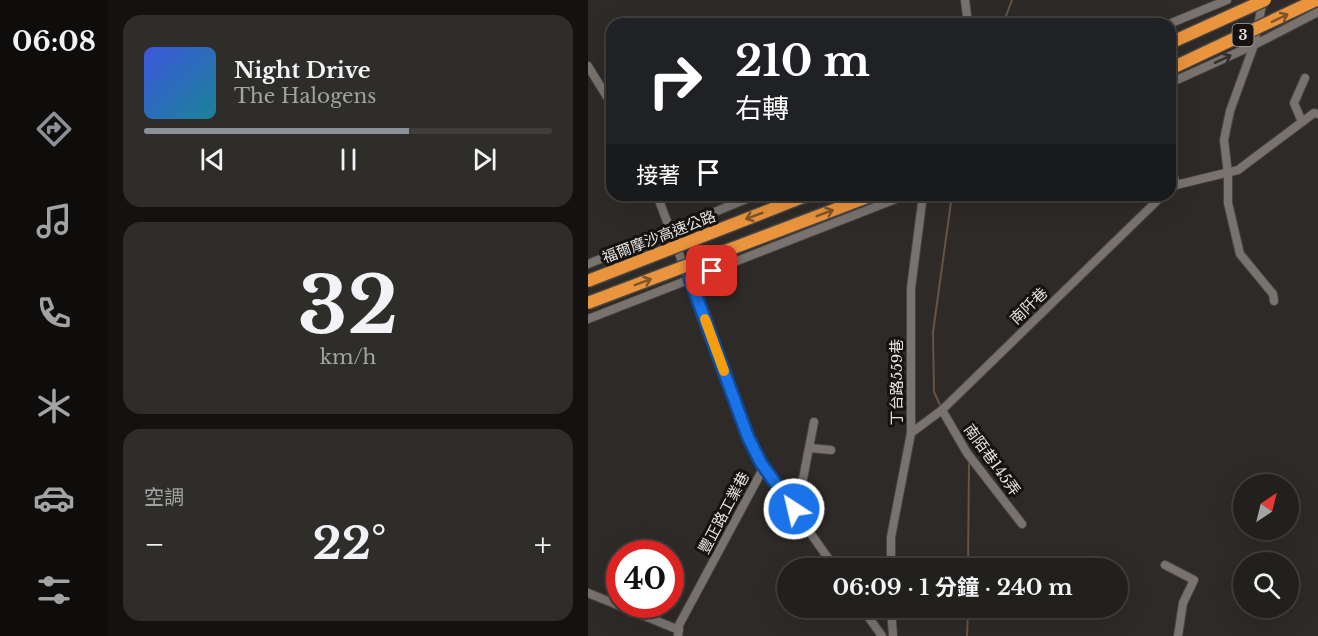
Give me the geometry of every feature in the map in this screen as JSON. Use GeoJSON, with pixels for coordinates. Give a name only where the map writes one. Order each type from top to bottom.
{"type":"FeatureCollection","features":[{"type":"Feature","properties":{"kind":"highway","name":"3"},"geometry":{"type":"LineString","coordinates":[[1176,40],[1264,0]]}},
{"type":"Feature","properties":{"kind":"highway","name":"3"},"geometry":{"type":"LineString","coordinates":[[1176,66],[1316,0]]}},
{"type":"Feature","properties":{"kind":"highway","name":"福爾摩沙高速公路"},"geometry":{"type":"LineString","coordinates":[[588,281],[793,201]]}},
{"type":"Feature","properties":{"kind":"highway"},"geometry":{"type":"LineString","coordinates":[[588,303],[857,201]]}},
{"type":"Feature","properties":{"kind":"street"},"geometry":{"type":"LineString","coordinates":[[965,0],[967,18]]}},
{"type":"Feature","properties":{"kind":"street"},"geometry":{"type":"LineString","coordinates":[[1176,21],[1227,0]]}},
{"type":"Feature","properties":{"kind":"street"},"geometry":{"type":"LineString","coordinates":[[1264,0],[1254,45],[1230,111],[1224,140],[1228,174],[1228,203],[1240,254],[1275,301]]}},
{"type":"Feature","properties":{"kind":"street"},"geometry":{"type":"LineString","coordinates":[[1176,80],[1254,45],[1318,12]]}},
{"type":"Feature","properties":{"kind":"street"},"geometry":{"type":"LineString","coordinates":[[589,72],[606,96]]}},
{"type":"Feature","properties":{"kind":"street"},"geometry":{"type":"LineString","coordinates":[[1302,122],[1294,103],[1305,78]]}},
{"type":"Feature","properties":{"kind":"street"},"geometry":{"type":"LineString","coordinates":[[1176,186],[1238,170],[1314,113],[1318,114]]}},
{"type":"Feature","properties":{"kind":"street"},"geometry":{"type":"LineString","coordinates":[[659,201],[748,437],[764,467],[828,558]]}},
{"type":"Feature","properties":{"kind":"street"},"geometry":{"type":"LineString","coordinates":[[588,264],[741,201]]}},
{"type":"Feature","properties":{"kind":"street"},"geometry":{"type":"LineString","coordinates":[[588,319],[891,201]]}},
{"type":"Feature","properties":{"kind":"street","name":"丁台路559巷"},"geometry":{"type":"LineString","coordinates":[[891,558],[891,537],[910,433],[911,288],[922,201]]}},
{"type":"Feature","properties":{"kind":"street","name":"南阡巷"},"geometry":{"type":"LineString","coordinates":[[910,433],[942,410],[1156,201]]}},
{"type":"Feature","properties":{"kind":"street","name":"南陌巷145弄"},"geometry":{"type":"LineString","coordinates":[[942,410],[968,453],[1022,524]]}},
{"type":"Feature","properties":{"kind":"street"},"geometry":{"type":"LineString","coordinates":[[794,509],[801,489],[814,422]]}},
{"type":"Feature","properties":{"kind":"street"},"geometry":{"type":"LineString","coordinates":[[810,448],[831,450]]}},
{"type":"Feature","properties":{"kind":"street","name":"豐正路工業巷"},"geometry":{"type":"LineString","coordinates":[[678,633],[679,625],[764,467]]}},
{"type":"Feature","properties":{"kind":"street"},"geometry":{"type":"LineString","coordinates":[[1165,565],[1194,580],[1183,603],[1178,636]]}},
{"type":"Feature","properties":{"kind":"street"},"geometry":{"type":"LineString","coordinates":[[588,593],[678,633]]}},
{"type":"Feature","properties":{"kind":"street"},"geometry":{"type":"LineString","coordinates":[[869,618],[882,636]]}},
{"type":"Feature","properties":{"kind":"street"},"geometry":{"type":"LineString","coordinates":[[892,618],[893,636]]}},
{"type":"Feature","properties":{"kind":"waterway"},"geometry":{"type":"LineString","coordinates":[[1005,18],[1012,0]]}},
{"type":"Feature","properties":{"kind":"waterway"},"geometry":{"type":"LineString","coordinates":[[941,407],[934,392],[933,332],[951,201]]}},
{"type":"Feature","properties":{"kind":"waterway"},"geometry":{"type":"LineString","coordinates":[[967,458],[969,462],[968,558]]}},
{"type":"Feature","properties":{"kind":"waterway"},"geometry":{"type":"LineString","coordinates":[[967,636],[968,618]]}},
{"type":"Feature","properties":{"kind":"slow traffic"},"geometry":{"type":"LineString","coordinates":[[705,319],[724,371]]}},
{"type":"Feature","properties":{"kind":"route"},"geometry":{"type":"LineString","coordinates":[[712,271],[690,279],[748,437],[761,463],[794,509]]}}]}
